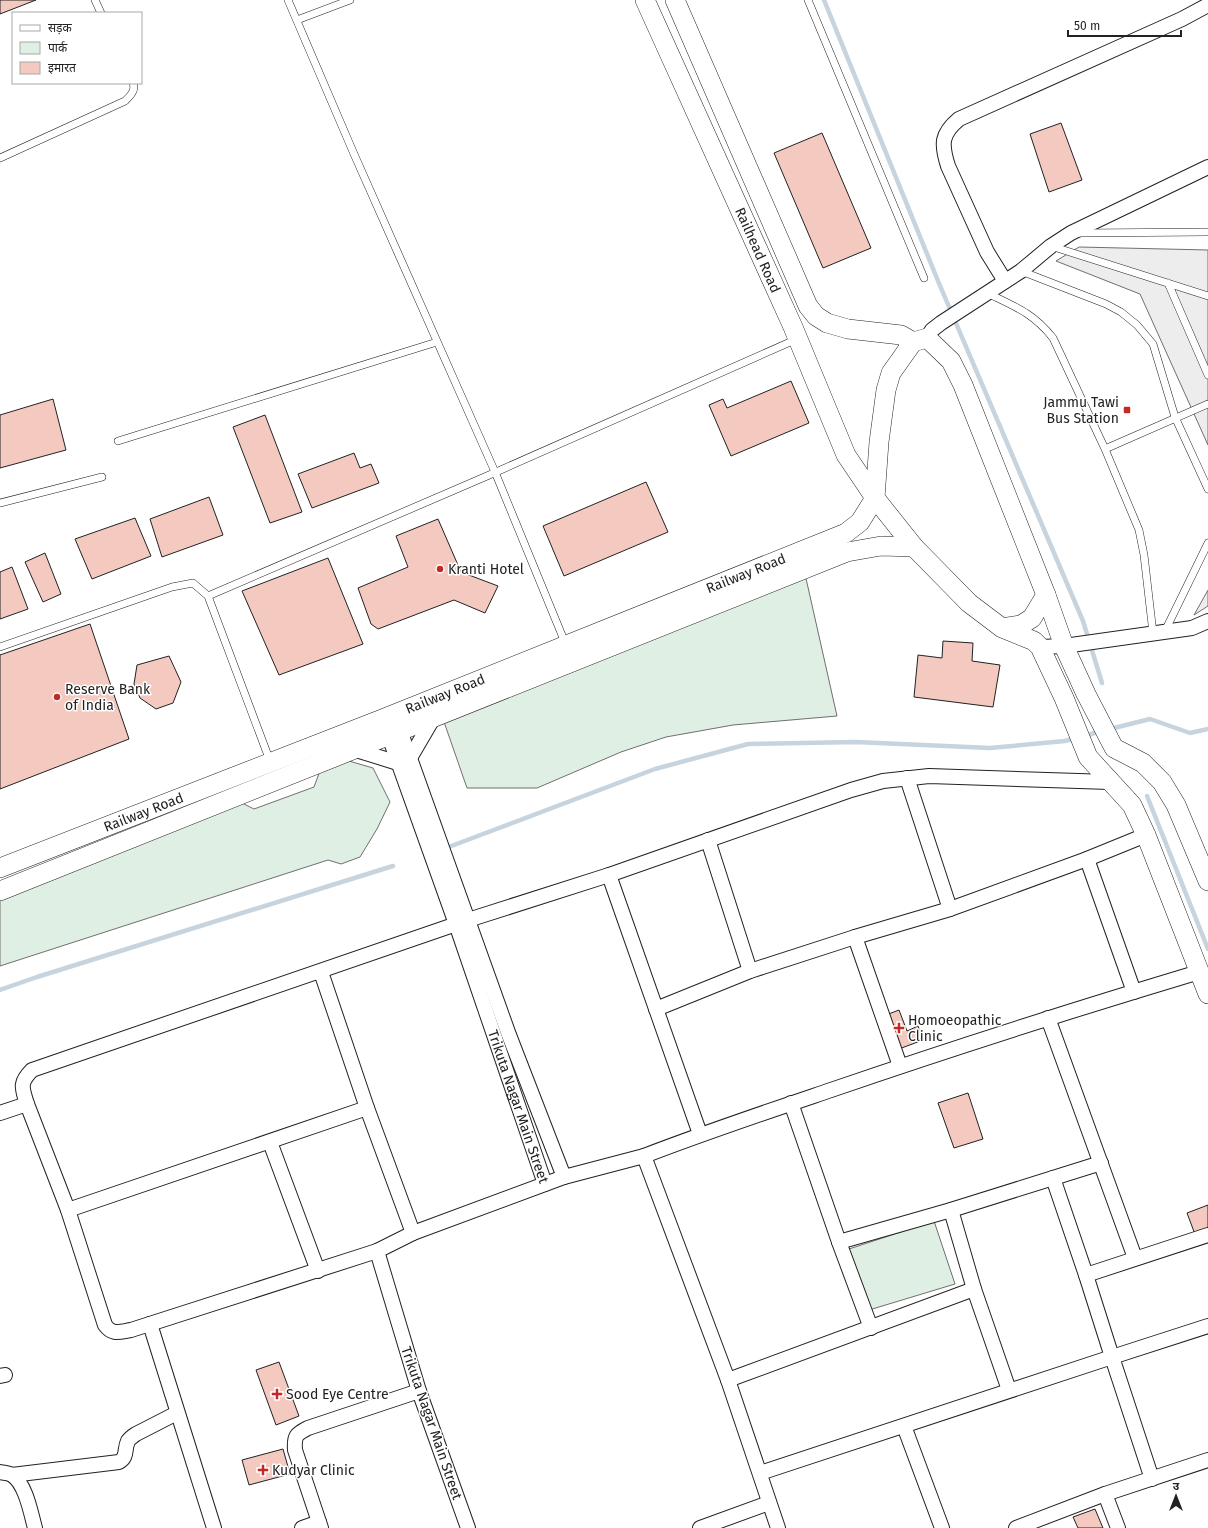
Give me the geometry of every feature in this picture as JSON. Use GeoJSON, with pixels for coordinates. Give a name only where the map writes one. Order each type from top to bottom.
{"type":"FeatureCollection","features":[{"type":"Feature","properties":{"kind":"main road","name":"Railhead Road"},"geometry":{"type":"LineString","coordinates":[[645,0],[798,339],[846,455],[874,498],[914,547],[969,603],[1002,628],[1034,641],[1040,647]]}},
{"type":"Feature","properties":{"kind":"main road","name":"Railhead Road"},"geometry":{"type":"LineString","coordinates":[[675,0],[808,306],[816,316],[827,323],[848,329],[902,335],[920,340]]}},
{"type":"Feature","properties":{"kind":"main road"},"geometry":{"type":"LineString","coordinates":[[874,498],[879,442],[886,390],[891,373],[920,340],[951,361],[963,385],[1046,594],[1071,646],[1086,694],[1114,748],[1143,764],[1162,782],[1176,805],[1208,881]]}},
{"type":"Feature","properties":{"kind":"main road","name":"Railway Road"},"geometry":{"type":"LineString","coordinates":[[0,868],[271,763],[391,725],[566,645],[746,583],[846,533],[860,522],[874,498]]}},
{"type":"Feature","properties":{"kind":"main road"},"geometry":{"type":"LineString","coordinates":[[0,891],[353,749],[391,725],[434,717],[746,583],[847,552],[881,546],[914,547]]}},
{"type":"Feature","properties":{"kind":"main road"},"geometry":{"type":"LineString","coordinates":[[1002,628],[1021,625],[1032,618],[1046,594]]}},
{"type":"Feature","properties":{"kind":"main road"},"geometry":{"type":"LineString","coordinates":[[1040,647],[1064,698],[1088,757],[1132,805],[1146,835],[1208,994]]}},
{"type":"Feature","properties":{"kind":"street"},"geometry":{"type":"LineString","coordinates":[[1005,282],[987,252],[948,166],[943,139],[949,127],[959,119],[1175,22],[1208,5]]}},
{"type":"Feature","properties":{"kind":"street"},"geometry":{"type":"LineString","coordinates":[[920,340],[941,323],[1005,282],[1051,246],[1071,233],[1208,167]]}},
{"type":"Feature","properties":{"kind":"street"},"geometry":{"type":"LineString","coordinates":[[1040,647],[1071,646],[1192,628],[1208,621]]}},
{"type":"Feature","properties":{"kind":"street"},"geometry":{"type":"LineString","coordinates":[[353,749],[404,760],[434,717]]}},
{"type":"Feature","properties":{"kind":"street","name":"Trikuta Nagar Main Street"},"geometry":{"type":"LineString","coordinates":[[391,725],[462,922],[545,1184],[413,1233],[376,1251],[419,1391],[468,1528]]}},
{"type":"Feature","properties":{"kind":"street"},"geometry":{"type":"LineString","coordinates":[[376,1251],[318,1271],[130,1330],[117,1332],[109,1330],[105,1325],[68,1210],[27,1104],[22,1089],[23,1079],[32,1070],[321,972],[462,922],[609,875],[851,790],[883,781],[929,776],[1110,782]]}},
{"type":"Feature","properties":{"kind":"street"},"geometry":{"type":"LineString","coordinates":[[907,778],[950,909]]}},
{"type":"Feature","properties":{"kind":"street"},"geometry":{"type":"LineString","coordinates":[[656,1008],[750,971],[855,937],[950,909],[1087,859],[1146,835]]}},
{"type":"Feature","properties":{"kind":"street"},"geometry":{"type":"LineString","coordinates":[[708,840],[750,971]]}},
{"type":"Feature","properties":{"kind":"street"},"geometry":{"type":"LineString","coordinates":[[1087,859],[1134,992]]}},
{"type":"Feature","properties":{"kind":"street"},"geometry":{"type":"LineString","coordinates":[[609,875],[700,1134]]}},
{"type":"Feature","properties":{"kind":"street"},"geometry":{"type":"LineString","coordinates":[[462,922],[509,1035],[564,1177]]}},
{"type":"Feature","properties":{"kind":"street"},"geometry":{"type":"LineString","coordinates":[[855,937],[900,1066]]}},
{"type":"Feature","properties":{"kind":"street"},"geometry":{"type":"LineString","coordinates":[[321,972],[367,1108],[413,1233]]}},
{"type":"Feature","properties":{"kind":"street"},"geometry":{"type":"LineString","coordinates":[[545,1184],[564,1177],[644,1156],[700,1134],[900,1066],[1048,1018],[1199,972]]}},
{"type":"Feature","properties":{"kind":"street"},"geometry":{"type":"LineString","coordinates":[[1048,1018],[1135,1258]]}},
{"type":"Feature","properties":{"kind":"street"},"geometry":{"type":"LineString","coordinates":[[791,1103],[839,1242],[871,1328]]}},
{"type":"Feature","properties":{"kind":"street"},"geometry":{"type":"LineString","coordinates":[[0,1113],[27,1104]]}},
{"type":"Feature","properties":{"kind":"street"},"geometry":{"type":"LineString","coordinates":[[68,1210],[367,1108]]}},
{"type":"Feature","properties":{"kind":"street"},"geometry":{"type":"LineString","coordinates":[[270,1142],[318,1271]]}},
{"type":"Feature","properties":{"kind":"street"},"geometry":{"type":"LineString","coordinates":[[644,1156],[728,1380],[778,1528]]}},
{"type":"Feature","properties":{"kind":"street"},"geometry":{"type":"LineString","coordinates":[[839,1242],[951,1210],[1101,1163]]}},
{"type":"Feature","properties":{"kind":"street"},"geometry":{"type":"LineString","coordinates":[[1053,1178],[1152,1479]]}},
{"type":"Feature","properties":{"kind":"street"},"geometry":{"type":"LineString","coordinates":[[951,1210],[974,1289],[1009,1390]]}},
{"type":"Feature","properties":{"kind":"street"},"geometry":{"type":"LineString","coordinates":[[1086,1275],[1208,1235]]}},
{"type":"Feature","properties":{"kind":"street"},"geometry":{"type":"LineString","coordinates":[[728,1380],[974,1289]]}},
{"type":"Feature","properties":{"kind":"street"},"geometry":{"type":"LineString","coordinates":[[150,1324],[214,1528]]}},
{"type":"Feature","properties":{"kind":"street"},"geometry":{"type":"LineString","coordinates":[[760,1473],[1009,1390],[1208,1326]]}},
{"type":"Feature","properties":{"kind":"street"},"geometry":{"type":"LineString","coordinates":[[302,1528],[320,1525],[295,1450],[294,1439],[299,1433],[308,1428],[419,1391]]}},
{"type":"Feature","properties":{"kind":"street"},"geometry":{"type":"LineString","coordinates":[[6,1474],[119,1462],[125,1455],[127,1442],[130,1438],[177,1413]]}},
{"type":"Feature","properties":{"kind":"street"},"geometry":{"type":"LineString","coordinates":[[904,1426],[942,1528]]}},
{"type":"Feature","properties":{"kind":"street"},"geometry":{"type":"LineString","coordinates":[[1016,1528],[1105,1494],[1208,1460]]}},
{"type":"Feature","properties":{"kind":"street"},"geometry":{"type":"LineString","coordinates":[[6,1474],[19,1483],[25,1493],[35,1528]]}},
{"type":"Feature","properties":{"kind":"street"},"geometry":{"type":"LineString","coordinates":[[1105,1494],[1118,1528]]}},
{"type":"Feature","properties":{"kind":"street"},"geometry":{"type":"LineString","coordinates":[[700,1528],[769,1503]]}},
{"type":"Feature","properties":{"kind":"lane"},"geometry":{"type":"LineString","coordinates":[[95,0],[101,12]]}},
{"type":"Feature","properties":{"kind":"lane"},"geometry":{"type":"LineString","coordinates":[[288,0],[495,472],[566,645]]}},
{"type":"Feature","properties":{"kind":"lane"},"geometry":{"type":"LineString","coordinates":[[297,20],[350,0]]}},
{"type":"Feature","properties":{"kind":"lane"},"geometry":{"type":"LineString","coordinates":[[808,0],[924,278]]}},
{"type":"Feature","properties":{"kind":"lane"},"geometry":{"type":"LineString","coordinates":[[0,158],[125,101],[132,95],[133,84]]}},
{"type":"Feature","properties":{"kind":"lane"},"geometry":{"type":"LineString","coordinates":[[1071,233],[1208,232]]}},
{"type":"Feature","properties":{"kind":"lane"},"geometry":{"type":"LineString","coordinates":[[1051,246],[1208,296]]}},
{"type":"Feature","properties":{"kind":"lane"},"geometry":{"type":"LineString","coordinates":[[1020,271],[1106,304],[1121,312],[1137,325],[1153,344],[1175,417],[1208,489]]}},
{"type":"Feature","properties":{"kind":"lane"},"geometry":{"type":"LineString","coordinates":[[1168,283],[1208,375]]}},
{"type":"Feature","properties":{"kind":"lane"},"geometry":{"type":"LineString","coordinates":[[984,295],[1028,313],[1043,325],[1053,338],[1105,449],[1139,530],[1159,633]]}},
{"type":"Feature","properties":{"kind":"lane"},"geometry":{"type":"LineString","coordinates":[[208,596],[798,339]]}},
{"type":"Feature","properties":{"kind":"lane"},"geometry":{"type":"LineString","coordinates":[[118,441],[438,342]]}},
{"type":"Feature","properties":{"kind":"lane"},"geometry":{"type":"LineString","coordinates":[[1105,449],[1175,417],[1208,404]]}},
{"type":"Feature","properties":{"kind":"lane"},"geometry":{"type":"LineString","coordinates":[[0,503],[102,476]]}},
{"type":"Feature","properties":{"kind":"lane"},"geometry":{"type":"LineString","coordinates":[[1159,633],[1208,543]]}},
{"type":"Feature","properties":{"kind":"lane"},"geometry":{"type":"LineString","coordinates":[[0,647],[172,587],[193,584],[208,596],[271,763]]}},
{"type":"Feature","properties":{"kind":"green space"},"geometry":{"type":"Polygon","coordinates":[[[805,574],[837,716],[733,725],[666,737],[621,752],[537,788],[467,788],[443,719],[805,574]]]}},
{"type":"Feature","properties":{"kind":"green space"},"geometry":{"type":"Polygon","coordinates":[[[349,761],[373,768],[390,802],[377,829],[360,857],[341,864],[328,860],[0,966],[0,899],[238,801],[254,809],[314,787],[321,768],[349,761]]]}},
{"type":"Feature","properties":{"kind":"green space"},"geometry":{"type":"Polygon","coordinates":[[[934,1221],[955,1284],[869,1310],[849,1249],[934,1221]]]}},
{"type":"Feature","properties":{"kind":"shaded area"},"geometry":{"type":"Polygon","coordinates":[[[1079,247],[1208,250],[1208,445],[1140,294],[1056,261],[1079,247]]]}},
{"type":"Feature","properties":{"kind":"shaded area"},"geometry":{"type":"Polygon","coordinates":[[[1208,590],[1208,606],[1194,615],[1208,590]]]}},
{"type":"Feature","properties":{"kind":"building"},"geometry":{"type":"Polygon","coordinates":[[[0,0],[36,0],[0,14],[0,0]]]}},
{"type":"Feature","properties":{"kind":"building"},"geometry":{"type":"Polygon","coordinates":[[[1061,123],[1082,180],[1049,192],[1030,134],[1061,123]]]}},
{"type":"Feature","properties":{"kind":"building"},"geometry":{"type":"Polygon","coordinates":[[[822,133],[871,248],[823,268],[774,153],[822,133]]]}},
{"type":"Feature","properties":{"kind":"building"},"geometry":{"type":"Polygon","coordinates":[[[791,381],[809,423],[731,456],[709,405],[723,399],[727,408],[791,381]]]}},
{"type":"Feature","properties":{"kind":"building"},"geometry":{"type":"Polygon","coordinates":[[[53,399],[66,450],[0,468],[0,415],[53,399]]]}},
{"type":"Feature","properties":{"kind":"building"},"geometry":{"type":"Polygon","coordinates":[[[265,415],[302,512],[270,523],[233,427],[265,415]]]}},
{"type":"Feature","properties":{"kind":"building"},"geometry":{"type":"Polygon","coordinates":[[[354,453],[360,468],[371,464],[379,483],[312,508],[298,474],[354,453]]]}},
{"type":"Feature","properties":{"kind":"building"},"geometry":{"type":"Polygon","coordinates":[[[646,482],[668,532],[564,576],[543,526],[646,482]]]}},
{"type":"Feature","properties":{"kind":"building"},"geometry":{"type":"Polygon","coordinates":[[[209,497],[223,535],[162,557],[150,519],[209,497]]]}},
{"type":"Feature","properties":{"kind":"building"},"geometry":{"type":"Polygon","coordinates":[[[135,518],[151,556],[92,579],[75,539],[135,518]]]}},
{"type":"Feature","properties":{"kind":"building"},"geometry":{"type":"Polygon","coordinates":[[[438,519],[461,572],[498,586],[485,613],[454,600],[378,629],[371,624],[358,588],[408,567],[396,536],[438,519]]]}},
{"type":"Feature","properties":{"kind":"building"},"geometry":{"type":"Polygon","coordinates":[[[45,553],[61,594],[43,602],[25,562],[45,553]]]}},
{"type":"Feature","properties":{"kind":"building"},"geometry":{"type":"Polygon","coordinates":[[[328,558],[363,644],[279,675],[242,591],[328,558]]]}},
{"type":"Feature","properties":{"kind":"building"},"geometry":{"type":"Polygon","coordinates":[[[12,567],[28,609],[0,619],[0,572],[12,567]]]}},
{"type":"Feature","properties":{"kind":"building","name":"Reserve Bank of India"},"geometry":{"type":"Polygon","coordinates":[[[90,624],[129,739],[0,789],[0,655],[90,624]]]}},
{"type":"Feature","properties":{"kind":"building"},"geometry":{"type":"Polygon","coordinates":[[[943,641],[973,643],[972,661],[1000,665],[993,707],[914,697],[918,655],[942,658],[943,641]]]}},
{"type":"Feature","properties":{"kind":"building"},"geometry":{"type":"Polygon","coordinates":[[[169,656],[181,682],[173,703],[156,709],[140,698],[134,684],[137,665],[169,656]]]}},
{"type":"Feature","properties":{"kind":"building"},"geometry":{"type":"Polygon","coordinates":[[[899,1010],[907,1031],[918,1026],[923,1040],[899,1049],[886,1015],[899,1010]]]}},
{"type":"Feature","properties":{"kind":"building"},"geometry":{"type":"Polygon","coordinates":[[[968,1093],[983,1139],[954,1148],[938,1103],[968,1093]]]}},
{"type":"Feature","properties":{"kind":"building"},"geometry":{"type":"Polygon","coordinates":[[[1208,1205],[1208,1233],[1196,1237],[1187,1213],[1208,1205]]]}},
{"type":"Feature","properties":{"kind":"building"},"geometry":{"type":"Polygon","coordinates":[[[279,1362],[299,1416],[276,1425],[256,1370],[279,1362]]]}},
{"type":"Feature","properties":{"kind":"building"},"geometry":{"type":"Polygon","coordinates":[[[283,1449],[290,1474],[249,1485],[242,1460],[283,1449]]]}},
{"type":"Feature","properties":{"kind":"building"},"geometry":{"type":"Polygon","coordinates":[[[1095,1509],[1103,1528],[1078,1528],[1073,1517],[1095,1509]]]}},
{"type":"Feature","properties":{"kind":"waterway"},"geometry":{"type":"LineString","coordinates":[[824,0],[938,281],[1083,621],[1102,683]]}},
{"type":"Feature","properties":{"kind":"waterway"},"geometry":{"type":"LineString","coordinates":[[1110,729],[1150,719],[1190,733],[1208,729]]}},
{"type":"Feature","properties":{"kind":"waterway"},"geometry":{"type":"LineString","coordinates":[[1085,736],[1101,731]]}},
{"type":"Feature","properties":{"kind":"waterway"},"geometry":{"type":"LineString","coordinates":[[446,848],[655,769],[748,744],[856,742],[990,748],[1065,741],[1076,738]]}},
{"type":"Feature","properties":{"kind":"waterway"},"geometry":{"type":"LineString","coordinates":[[1147,796],[1208,949]]}},
{"type":"Feature","properties":{"kind":"waterway"},"geometry":{"type":"LineString","coordinates":[[0,990],[37,977],[393,866]]}},
{"type":"Feature","properties":{"kind":"place","name":"Jammu Tawi Bus Station"},"geometry":{"type":"Point","coordinates":[1127,410]}},
{"type":"Feature","properties":{"kind":"place","name":"Kranti Hotel"},"geometry":{"type":"Point","coordinates":[440,569]}},
{"type":"Feature","properties":{"kind":"place","name":"Reserve Bank of India"},"geometry":{"type":"Point","coordinates":[57,697]}},
{"type":"Feature","properties":{"kind":"place","name":"Homoeopathic Clinic"},"geometry":{"type":"Point","coordinates":[899,1028]}},
{"type":"Feature","properties":{"kind":"place","name":"Sood Eye Centre"},"geometry":{"type":"Point","coordinates":[277,1394]}},
{"type":"Feature","properties":{"kind":"place","name":"Kudyar Clinic"},"geometry":{"type":"Point","coordinates":[263,1470]}}]}
